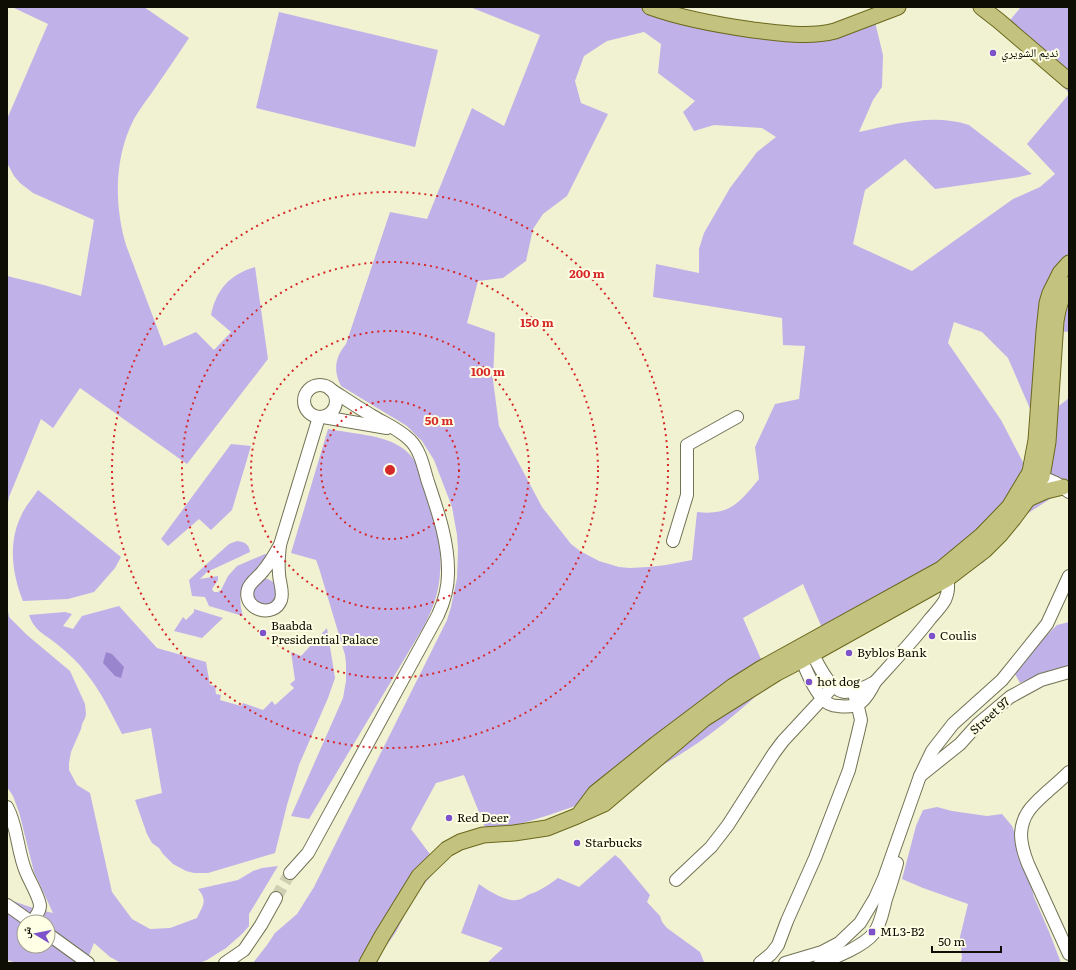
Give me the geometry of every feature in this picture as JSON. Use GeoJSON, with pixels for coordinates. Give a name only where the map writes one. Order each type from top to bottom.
{"type":"FeatureCollection","features":[{"type":"Feature","properties":{"kind":"main road"},"geometry":{"type":"LineString","coordinates":[[650,7],[665,12],[731,27],[790,35],[802,35],[826,34],[898,7]]}},
{"type":"Feature","properties":{"kind":"main road"},"geometry":{"type":"LineString","coordinates":[[981,7],[1069,81]]}},
{"type":"Feature","properties":{"kind":"main road"},"geometry":{"type":"LineString","coordinates":[[944,574],[1009,507],[1036,474],[1036,440],[1047,303],[1060,272],[1069,263]]}},
{"type":"Feature","properties":{"kind":"main road"},"geometry":{"type":"LineString","coordinates":[[367,963],[419,876],[447,849],[470,838],[483,835],[514,833],[547,828],[577,816],[595,794],[656,744],[733,686],[760,669],[805,652],[985,550],[1000,535],[1028,499],[1048,442],[1056,321],[1058,306],[1069,284]]}},
{"type":"Feature","properties":{"kind":"main road"},"geometry":{"type":"LineString","coordinates":[[1028,499],[1046,491],[1066,489]]}},
{"type":"Feature","properties":{"kind":"street"},"geometry":{"type":"LineString","coordinates":[[290,873],[308,853],[438,615],[444,599],[447,583],[448,563],[444,537],[437,509],[416,449],[407,437],[396,430],[370,415],[330,389],[322,385],[313,387],[306,393],[305,406],[310,414],[396,430]]}},
{"type":"Feature","properties":{"kind":"street"},"geometry":{"type":"LineString","coordinates":[[321,417],[331,413],[336,405],[335,396],[330,389]]}},
{"type":"Feature","properties":{"kind":"street"},"geometry":{"type":"LineString","coordinates":[[280,545],[268,565],[252,582],[248,589],[249,602],[259,610],[264,611],[273,609],[282,598],[278,568],[280,545],[321,417]]}},
{"type":"Feature","properties":{"kind":"street"},"geometry":{"type":"LineString","coordinates":[[673,541],[687,495],[687,445],[737,417]]}},
{"type":"Feature","properties":{"kind":"street"},"geometry":{"type":"LineString","coordinates":[[1036,474],[1066,489]]}},
{"type":"Feature","properties":{"kind":"street"},"geometry":{"type":"LineString","coordinates":[[805,652],[810,677],[822,699],[835,706],[850,707],[858,705],[869,694],[875,682],[940,608],[948,590],[944,574]]}},
{"type":"Feature","properties":{"kind":"street"},"geometry":{"type":"LineString","coordinates":[[778,945],[785,963],[822,952],[839,943],[860,923],[875,898],[884,878],[932,751],[953,724],[1002,680],[1046,624],[1069,576]]}},
{"type":"Feature","properties":{"kind":"street"},"geometry":{"type":"LineString","coordinates":[[805,652],[833,686],[840,691],[849,691],[865,687],[875,682]]}},
{"type":"Feature","properties":{"kind":"street"},"geometry":{"type":"LineString","coordinates":[[810,677],[821,670]]}},
{"type":"Feature","properties":{"kind":"street","name":"Street 97"},"geometry":{"type":"LineString","coordinates":[[923,774],[960,744],[978,724],[1010,697],[1041,680],[1069,672]]}},
{"type":"Feature","properties":{"kind":"street"},"geometry":{"type":"LineString","coordinates":[[676,880],[711,847],[728,825],[783,741],[833,686]]}},
{"type":"Feature","properties":{"kind":"street"},"geometry":{"type":"LineString","coordinates":[[760,963],[771,954],[778,945],[815,858],[849,770],[860,726],[860,720],[858,705],[849,691]]}},
{"type":"Feature","properties":{"kind":"street"},"geometry":{"type":"LineString","coordinates":[[843,707],[849,691]]}},
{"type":"Feature","properties":{"kind":"street"},"geometry":{"type":"LineString","coordinates":[[1069,772],[1031,806],[1025,816],[1021,834],[1023,849],[1028,864],[1069,954]]}},
{"type":"Feature","properties":{"kind":"street"},"geometry":{"type":"LineString","coordinates":[[820,963],[839,956],[863,942],[873,934],[877,927],[923,774]]}},
{"type":"Feature","properties":{"kind":"street"},"geometry":{"type":"LineString","coordinates":[[7,807],[16,829],[25,870],[40,905],[37,914]]}},
{"type":"Feature","properties":{"kind":"street"},"geometry":{"type":"LineString","coordinates":[[225,963],[244,950],[261,925],[276,898]]}},
{"type":"Feature","properties":{"kind":"street"},"geometry":{"type":"LineString","coordinates":[[7,905],[20,914]]}},
{"type":"Feature","properties":{"kind":"street"},"geometry":{"type":"LineString","coordinates":[[56,940],[88,963]]}},
{"type":"Feature","properties":{"kind":"shaded area"},"geometry":{"type":"Polygon","coordinates":[[[12,7],[144,7],[189,38],[138,112],[127,134],[118,181],[119,214],[122,229],[126,245],[164,346],[196,332],[214,350],[231,332],[211,315],[216,298],[231,279],[246,270],[255,267],[268,359],[187,464],[80,388],[53,428],[41,419],[9,497],[7,509],[7,276],[81,296],[94,220],[33,193],[20,183],[14,176],[7,163],[7,119],[48,24],[12,7]]]}},
{"type":"Feature","properties":{"kind":"shaded area"},"geometry":{"type":"Polygon","coordinates":[[[470,7],[657,7],[747,35],[875,22],[883,55],[882,87],[873,100],[859,132],[900,123],[928,120],[942,120],[969,125],[1032,174],[935,189],[905,159],[865,190],[853,244],[912,271],[1013,199],[1040,187],[1055,174],[1027,144],[1069,94],[1069,332],[1045,330],[1031,411],[1008,358],[982,332],[954,322],[948,343],[1001,420],[1026,468],[1038,422],[1069,398],[1069,484],[1064,490],[1019,519],[984,562],[829,644],[803,584],[743,618],[771,682],[741,710],[709,735],[658,768],[631,782],[575,806],[517,825],[487,832],[464,775],[436,783],[411,829],[439,866],[417,893],[396,932],[374,963],[253,963],[275,933],[297,914],[314,887],[447,620],[457,578],[458,549],[452,507],[434,460],[422,441],[407,426],[341,386],[336,370],[337,359],[346,344],[390,212],[427,219],[472,108],[504,126],[540,35],[470,7]],[[644,32],[607,41],[584,56],[575,81],[581,103],[608,114],[567,196],[543,214],[533,229],[526,261],[503,278],[478,281],[467,323],[495,333],[493,380],[499,426],[542,507],[571,544],[580,551],[599,561],[619,567],[630,568],[666,565],[692,560],[697,512],[718,512],[733,506],[740,501],[759,479],[755,447],[775,404],[799,399],[805,346],[783,345],[782,318],[653,297],[656,264],[699,273],[699,249],[704,233],[730,188],[757,152],[776,137],[762,128],[714,125],[694,131],[683,112],[695,101],[658,73],[661,44],[644,32]]]}},
{"type":"Feature","properties":{"kind":"shaded area"},"geometry":{"type":"Polygon","coordinates":[[[1021,7],[1069,7],[1069,93],[1006,25],[1021,7]]]}},
{"type":"Feature","properties":{"kind":"shaded area"},"geometry":{"type":"Polygon","coordinates":[[[279,12],[438,50],[415,147],[256,108],[279,12]]]}},
{"type":"Feature","properties":{"kind":"shaded area"},"geometry":{"type":"Polygon","coordinates":[[[328,429],[384,439],[404,449],[411,456],[419,471],[435,524],[441,563],[437,594],[424,626],[309,819],[291,816],[343,698],[346,681],[346,663],[345,655],[316,560],[291,553],[328,429]]]}},
{"type":"Feature","properties":{"kind":"shaded area"},"geometry":{"type":"Polygon","coordinates":[[[231,444],[251,446],[232,510],[211,530],[199,519],[168,546],[161,539],[231,444]]]}},
{"type":"Feature","properties":{"kind":"shaded area"},"geometry":{"type":"Polygon","coordinates":[[[38,490],[121,557],[115,568],[94,592],[68,599],[23,601],[14,569],[14,537],[23,512],[38,490]]]}},
{"type":"Feature","properties":{"kind":"shaded area"},"geometry":{"type":"Polygon","coordinates":[[[237,541],[246,544],[249,547],[250,552],[207,572],[200,579],[218,576],[218,580],[212,589],[214,592],[218,592],[221,590],[228,576],[237,566],[265,554],[269,555],[243,586],[240,601],[243,616],[209,606],[205,597],[192,596],[189,580],[229,544],[237,541]]]}},
{"type":"Feature","properties":{"kind":"shaded area"},"geometry":{"type":"Polygon","coordinates":[[[264,579],[268,579],[275,583],[278,595],[270,605],[258,604],[253,598],[252,589],[264,579]]]}},
{"type":"Feature","properties":{"kind":"shaded area"},"geometry":{"type":"Polygon","coordinates":[[[7,605],[9,617],[27,635],[70,671],[85,704],[86,714],[71,752],[69,770],[77,785],[90,793],[112,892],[132,919],[150,929],[170,928],[197,918],[204,903],[203,897],[198,889],[238,880],[253,871],[262,868],[278,866],[249,914],[249,926],[226,948],[207,960],[199,963],[121,963],[110,957],[94,943],[86,963],[17,963],[7,960],[7,899],[53,913],[34,872],[19,812],[13,796],[7,787],[7,605]]]}},
{"type":"Feature","properties":{"kind":"shaded area"},"geometry":{"type":"Polygon","coordinates":[[[119,606],[157,648],[206,662],[210,685],[215,686],[216,694],[221,695],[220,700],[241,706],[243,703],[263,710],[272,701],[275,705],[294,688],[290,684],[295,680],[291,652],[301,656],[327,628],[335,678],[299,765],[275,853],[208,873],[194,873],[186,871],[173,864],[159,848],[152,843],[147,834],[135,800],[162,793],[151,728],[122,734],[101,695],[83,669],[65,651],[37,629],[31,621],[29,615],[65,612],[72,614],[63,626],[73,629],[82,616],[119,606]]]}},
{"type":"Feature","properties":{"kind":"shaded area"},"geometry":{"type":"Polygon","coordinates":[[[194,609],[223,618],[202,638],[174,631],[183,617],[186,620],[194,612],[194,609]]]}},
{"type":"Feature","properties":{"kind":"shaded area"},"geometry":{"type":"Polygon","coordinates":[[[1069,622],[1069,666],[1053,670],[1020,683],[1014,672],[1030,652],[1057,625],[1069,622]]]}},
{"type":"Feature","properties":{"kind":"shaded area"},"geometry":{"type":"Polygon","coordinates":[[[106,652],[112,654],[124,667],[121,678],[115,676],[103,663],[106,652]]]}},
{"type":"Feature","properties":{"kind":"shaded area"},"geometry":{"type":"Polygon","coordinates":[[[937,807],[952,811],[987,816],[1002,814],[1012,826],[1018,842],[1018,857],[1030,882],[1034,897],[1061,963],[960,963],[962,958],[960,937],[968,904],[902,879],[916,826],[923,810],[937,807]]]}},
{"type":"Feature","properties":{"kind":"shaded area"},"geometry":{"type":"Polygon","coordinates":[[[615,855],[650,895],[647,902],[660,916],[662,922],[667,928],[700,952],[704,962],[487,963],[503,948],[461,933],[479,884],[507,899],[519,900],[545,887],[558,878],[579,887],[615,855]]]}},
{"type":"Feature","properties":{"kind":"tunnel"},"geometry":{"type":"LineString","coordinates":[[276,898],[290,873]]}},
{"type":"Feature","properties":{"kind":"place","name":"نديم الشويري"},"geometry":{"type":"Point","coordinates":[993,53]}},
{"type":"Feature","properties":{"kind":"place","name":"Baabda Presidential Palace"},"geometry":{"type":"Point","coordinates":[263,633]}},
{"type":"Feature","properties":{"kind":"place","name":"Coulis"},"geometry":{"type":"Point","coordinates":[932,636]}},
{"type":"Feature","properties":{"kind":"place","name":"Byblos Bank"},"geometry":{"type":"Point","coordinates":[849,653]}},
{"type":"Feature","properties":{"kind":"place","name":"hot dog"},"geometry":{"type":"Point","coordinates":[809,682]}},
{"type":"Feature","properties":{"kind":"place","name":"Red Deer"},"geometry":{"type":"Point","coordinates":[449,818]}},
{"type":"Feature","properties":{"kind":"place","name":"Starbucks"},"geometry":{"type":"Point","coordinates":[577,843]}},
{"type":"Feature","properties":{"kind":"place","name":"ML3-B2"},"geometry":{"type":"Point","coordinates":[872,932]}}]}
